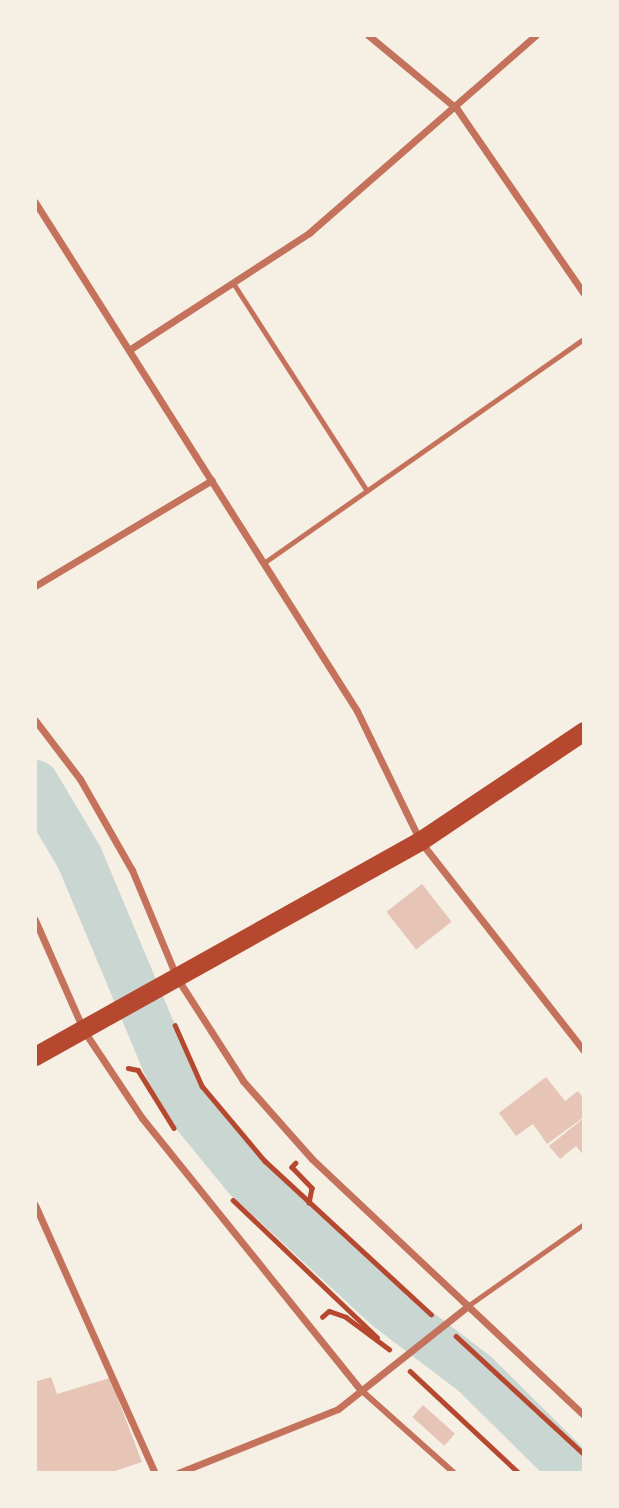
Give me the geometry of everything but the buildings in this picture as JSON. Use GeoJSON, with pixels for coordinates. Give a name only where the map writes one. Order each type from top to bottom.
{"type":"FeatureCollection","features":[{"type":"Feature","properties":{"kind":"highway"},"geometry":{"type":"LineString","coordinates":[[35,1056],[420,841],[584,731]]}},
{"type":"Feature","properties":{"kind":"street"},"geometry":{"type":"LineString","coordinates":[[369,35],[457,109],[584,294]]}},
{"type":"Feature","properties":{"kind":"street"},"geometry":{"type":"LineString","coordinates":[[129,350],[309,233],[457,109],[536,35]]}},
{"type":"Feature","properties":{"kind":"street"},"geometry":{"type":"LineString","coordinates":[[35,202],[357,711],[420,841],[584,1051]]}},
{"type":"Feature","properties":{"kind":"street"},"geometry":{"type":"LineString","coordinates":[[35,586],[212,480]]}},
{"type":"Feature","properties":{"kind":"street"},"geometry":{"type":"LineString","coordinates":[[35,720],[80,779],[132,870],[172,981],[243,1081],[312,1159],[584,1415]]}},
{"type":"Feature","properties":{"kind":"street"},"geometry":{"type":"LineString","coordinates":[[35,920],[89,1028],[142,1118],[362,1390],[454,1473]]}},
{"type":"Feature","properties":{"kind":"street"},"geometry":{"type":"LineString","coordinates":[[35,1205],[155,1473]]}},
{"type":"Feature","properties":{"kind":"street"},"geometry":{"type":"LineString","coordinates":[[178,1473],[338,1409],[469,1305]]}},
{"type":"Feature","properties":{"kind":"lane"},"geometry":{"type":"LineString","coordinates":[[233,283],[367,491]]}},
{"type":"Feature","properties":{"kind":"lane"},"geometry":{"type":"LineString","coordinates":[[265,562],[584,339]]}},
{"type":"Feature","properties":{"kind":"lane"},"geometry":{"type":"LineString","coordinates":[[469,1305],[584,1224]]}},
{"type":"Feature","properties":{"kind":"path"},"geometry":{"type":"LineString","coordinates":[[175,1025],[202,1086],[309,1203],[439,1322]]}},
{"type":"Feature","properties":{"kind":"path"},"geometry":{"type":"LineString","coordinates":[[128,1069],[138,1070],[178,1135]]}},
{"type":"Feature","properties":{"kind":"path"},"geometry":{"type":"LineString","coordinates":[[292,1167],[312,1188],[309,1203]]}},
{"type":"Feature","properties":{"kind":"path"},"geometry":{"type":"LineString","coordinates":[[228,1195],[377,1337]]}},
{"type":"Feature","properties":{"kind":"path"},"geometry":{"type":"LineString","coordinates":[[329,1311],[368,1336]]}},
{"type":"Feature","properties":{"kind":"path"},"geometry":{"type":"LineString","coordinates":[[448,1329],[584,1454]]}},
{"type":"Feature","properties":{"kind":"path"},"geometry":{"type":"LineString","coordinates":[[428,1389],[519,1473]]}},
{"type":"Feature","properties":{"kind":"waterway"},"geometry":{"type":"LineString","coordinates":[[35,783],[79,857],[178,1094],[246,1177],[387,1307],[474,1373],[575,1473]]}}]}
